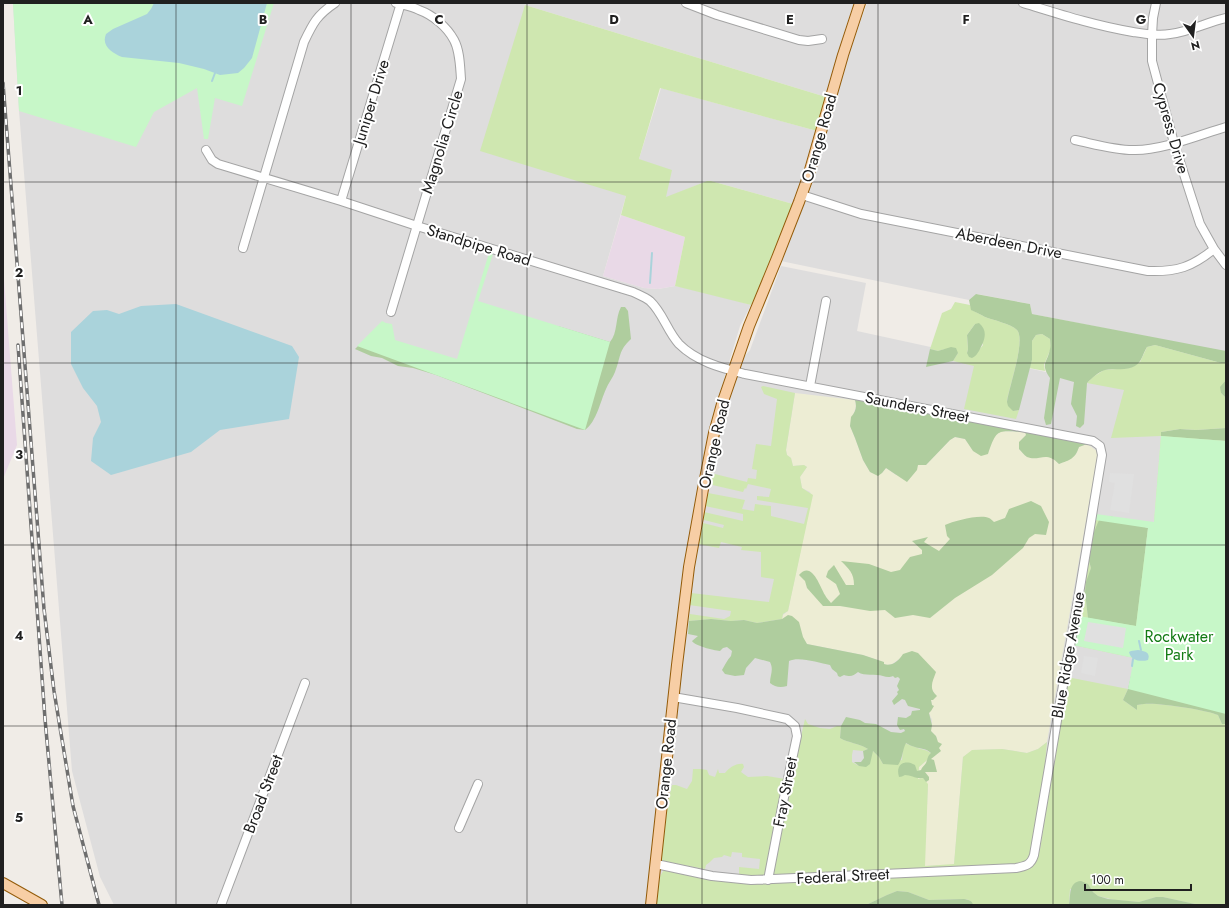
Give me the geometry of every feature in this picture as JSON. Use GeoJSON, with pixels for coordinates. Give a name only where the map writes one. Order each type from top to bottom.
{"type":"FeatureCollection","features":[{"type":"Feature","properties":{"kind":"main road","name":"Orange Road"},"geometry":{"type":"LineString","coordinates":[[651,905],[673,697],[689,567],[716,428],[733,371],[749,326],[802,195],[848,37],[860,3]]}},
{"type":"Feature","properties":{"kind":"main road"},"geometry":{"type":"LineString","coordinates":[[3,883],[42,905]]}},
{"type":"Feature","properties":{"kind":"street"},"geometry":{"type":"LineString","coordinates":[[243,248],[304,42],[312,24],[322,11],[335,3]]}},
{"type":"Feature","properties":{"kind":"street","name":"Juniper Drive"},"geometry":{"type":"LineString","coordinates":[[341,201],[399,3]]}},
{"type":"Feature","properties":{"kind":"street","name":"Magnolia Circle"},"geometry":{"type":"LineString","coordinates":[[390,312],[461,79],[460,60],[454,40],[444,27],[434,18],[419,9],[399,3]]}},
{"type":"Feature","properties":{"kind":"street"},"geometry":{"type":"LineString","coordinates":[[689,3],[717,15],[799,40],[808,41],[822,39]]}},
{"type":"Feature","properties":{"kind":"street"},"geometry":{"type":"LineString","coordinates":[[1023,3],[1108,27],[1152,35],[1184,32],[1226,18]]}},
{"type":"Feature","properties":{"kind":"street","name":"Cypress Drive"},"geometry":{"type":"LineString","coordinates":[[1156,3],[1152,35],[1152,61],[1174,143],[1200,224],[1214,249],[1226,265]]}},
{"type":"Feature","properties":{"kind":"street"},"geometry":{"type":"LineString","coordinates":[[1075,140],[1124,150],[1143,150],[1174,143],[1226,127]]}},
{"type":"Feature","properties":{"kind":"street","name":"Standpipe Road"},"geometry":{"type":"LineString","coordinates":[[206,150],[212,160],[218,164],[264,177],[639,295],[650,301],[674,338],[687,350],[704,361],[733,371]]}},
{"type":"Feature","properties":{"kind":"street","name":"Aberdeen Drive"},"geometry":{"type":"LineString","coordinates":[[802,195],[861,214],[1148,271],[1165,272],[1183,268],[1205,256],[1214,249]]}},
{"type":"Feature","properties":{"kind":"street"},"geometry":{"type":"LineString","coordinates":[[810,386],[826,301]]}},
{"type":"Feature","properties":{"kind":"street","name":"Saunders Street"},"geometry":{"type":"LineString","coordinates":[[733,371],[1094,441],[1100,446]]}},
{"type":"Feature","properties":{"kind":"street","name":"Blue Ridge Avenue"},"geometry":{"type":"LineString","coordinates":[[1030,864],[1034,855],[1066,662],[1074,623],[1102,455],[1100,446]]}},
{"type":"Feature","properties":{"kind":"street","name":"Broad Street"},"geometry":{"type":"LineString","coordinates":[[221,905],[305,683]]}},
{"type":"Feature","properties":{"kind":"street","name":"Fray Street"},"geometry":{"type":"LineString","coordinates":[[673,697],[737,708],[787,719],[792,722],[797,730],[768,880]]}},
{"type":"Feature","properties":{"kind":"street"},"geometry":{"type":"LineString","coordinates":[[459,828],[478,784]]}},
{"type":"Feature","properties":{"kind":"street","name":"Federal Street"},"geometry":{"type":"LineString","coordinates":[[656,864],[729,878],[768,880],[1016,868],[1030,864]]}},
{"type":"Feature","properties":{"kind":"shaded area"},"geometry":{"type":"Polygon","coordinates":[[[13,3],[854,3],[826,97],[525,5],[626,196],[603,276],[644,288],[658,289],[675,286],[696,288],[751,305],[740,326],[724,379],[750,350],[781,266],[866,283],[857,331],[1124,389],[1161,436],[1154,523],[1134,658],[1226,714],[1226,905],[114,905],[100,877],[72,771],[19,111],[13,3]]]}},
{"type":"Feature","properties":{"kind":"shaded area"},"geometry":{"type":"Polygon","coordinates":[[[867,3],[1226,3],[1226,352],[1032,314],[1030,304],[977,294],[969,300],[776,260],[867,3]]]}},
{"type":"Feature","properties":{"kind":"shaded area"},"geometry":{"type":"Polygon","coordinates":[[[661,88],[817,131],[793,204],[711,181],[707,181],[666,198],[639,159],[661,88]]]}},
{"type":"Feature","properties":{"kind":"shaded area"},"geometry":{"type":"Polygon","coordinates":[[[621,215],[685,237],[675,286],[658,289],[644,288],[603,276],[621,215]]]}},
{"type":"Feature","properties":{"kind":"shaded area"},"geometry":{"type":"Polygon","coordinates":[[[3,266],[17,445],[3,479],[3,266]]]}},
{"type":"Feature","properties":{"kind":"shaded area"},"geometry":{"type":"Polygon","coordinates":[[[1110,473],[1134,474],[1129,513],[1110,510],[1115,483],[1109,482],[1110,473]]]}},
{"type":"Feature","properties":{"kind":"shaded area"},"geometry":{"type":"Polygon","coordinates":[[[1088,622],[1126,628],[1123,648],[1084,641],[1088,622]]]}},
{"type":"Feature","properties":{"kind":"shaded area"},"geometry":{"type":"Polygon","coordinates":[[[1084,656],[1098,658],[1095,676],[1081,673],[1084,656]]]}},
{"type":"Feature","properties":{"kind":"green space"},"geometry":{"type":"Polygon","coordinates":[[[13,3],[274,3],[242,106],[215,98],[208,139],[204,139],[197,88],[154,112],[136,147],[19,111],[13,3]]]}},
{"type":"Feature","properties":{"kind":"green space"},"geometry":{"type":"Polygon","coordinates":[[[525,5],[826,97],[817,131],[660,88],[639,159],[672,170],[666,197],[707,181],[711,181],[793,204],[751,305],[675,286],[685,237],[621,215],[626,196],[480,151],[525,5]]]}},
{"type":"Feature","properties":{"kind":"green space"},"geometry":{"type":"Polygon","coordinates":[[[489,253],[493,254],[478,301],[610,342],[585,430],[357,346],[382,321],[392,324],[395,340],[457,359],[489,253]]]}},
{"type":"Feature","properties":{"kind":"green space"},"geometry":{"type":"Polygon","coordinates":[[[976,294],[1030,304],[1032,314],[1226,351],[1226,363],[1221,363],[1155,345],[1147,347],[1141,360],[1132,368],[1109,369],[1102,371],[1087,383],[1084,424],[1080,428],[1076,426],[1077,416],[1071,404],[1074,382],[1060,378],[1051,424],[1046,425],[1044,418],[1050,378],[1045,369],[1045,364],[1049,354],[1050,339],[1042,334],[1036,335],[1032,341],[1032,360],[1019,410],[1013,411],[1008,406],[1007,402],[1020,343],[1019,335],[1017,330],[1011,326],[985,317],[971,310],[969,300],[976,294]]]}},
{"type":"Feature","properties":{"kind":"green space"},"geometry":{"type":"Polygon","coordinates":[[[955,302],[970,305],[972,310],[983,316],[1006,324],[1017,330],[1020,343],[1007,401],[1013,411],[1019,410],[1016,419],[964,409],[974,366],[953,361],[958,353],[945,349],[938,351],[930,349],[942,313],[951,309],[955,302]],[[975,324],[967,335],[967,353],[979,350],[983,345],[975,324]]]}},
{"type":"Feature","properties":{"kind":"green space"},"geometry":{"type":"Polygon","coordinates":[[[621,307],[625,307],[628,311],[631,339],[620,354],[617,367],[595,416],[585,430],[577,429],[436,375],[413,368],[398,366],[382,358],[371,356],[355,349],[367,337],[393,345],[450,369],[558,326],[610,342],[613,338],[621,307]]]}},
{"type":"Feature","properties":{"kind":"green space"},"geometry":{"type":"Polygon","coordinates":[[[979,323],[984,329],[985,337],[979,351],[972,358],[969,357],[967,353],[967,335],[975,324],[979,323]]]}},
{"type":"Feature","properties":{"kind":"green space"},"geometry":{"type":"Polygon","coordinates":[[[1042,334],[1050,339],[1051,348],[1044,365],[1045,371],[1029,368],[1032,360],[1032,341],[1036,335],[1042,334]]]}},
{"type":"Feature","properties":{"kind":"green space"},"geometry":{"type":"Polygon","coordinates":[[[1155,345],[1221,363],[1226,363],[1226,380],[1221,393],[1226,398],[1226,428],[1196,430],[1180,429],[1161,432],[1161,435],[1226,441],[1134,658],[1073,645],[1095,520],[1110,516],[1089,561],[1091,568],[1085,592],[1088,617],[1145,554],[1148,528],[1154,522],[1161,436],[1111,438],[1124,390],[1087,383],[1104,370],[1130,368],[1140,362],[1147,347],[1155,345]]]}},
{"type":"Feature","properties":{"kind":"green space"},"geometry":{"type":"Polygon","coordinates":[[[951,347],[956,348],[958,353],[953,361],[926,367],[930,349],[938,351],[951,347]]]}},
{"type":"Feature","properties":{"kind":"green space"},"geometry":{"type":"Polygon","coordinates":[[[1226,380],[1226,398],[1221,393],[1220,387],[1226,380]]]}},
{"type":"Feature","properties":{"kind":"green space"},"geometry":{"type":"Polygon","coordinates":[[[763,386],[795,393],[786,450],[787,455],[791,458],[793,466],[804,465],[807,467],[800,477],[802,488],[813,495],[788,611],[783,614],[782,619],[757,623],[744,620],[731,621],[711,619],[689,621],[690,614],[724,619],[730,616],[731,611],[689,605],[691,593],[769,602],[774,579],[761,577],[761,552],[741,550],[742,547],[721,542],[719,548],[698,544],[703,523],[723,528],[724,525],[704,520],[704,512],[743,521],[743,514],[705,506],[708,493],[745,500],[742,509],[754,511],[755,504],[771,506],[771,516],[804,524],[808,508],[757,500],[757,496],[769,497],[771,489],[748,484],[743,492],[708,484],[711,473],[747,482],[748,478],[756,479],[757,470],[752,469],[756,444],[771,446],[777,399],[764,394],[761,387],[763,386]]]}},
{"type":"Feature","properties":{"kind":"green space"},"geometry":{"type":"Polygon","coordinates":[[[795,393],[855,400],[856,406],[850,426],[863,460],[870,472],[882,473],[886,468],[896,475],[918,465],[926,465],[950,440],[955,437],[965,439],[968,443],[991,443],[996,434],[1001,431],[1025,432],[1027,435],[1019,449],[1026,456],[1033,458],[1047,456],[1054,459],[1059,464],[1076,454],[1079,447],[1087,444],[1098,453],[1047,742],[1038,749],[1027,753],[1002,749],[973,750],[963,757],[954,865],[924,866],[928,785],[918,779],[919,767],[933,755],[937,738],[931,731],[932,720],[929,713],[932,705],[931,700],[936,696],[932,690],[932,681],[902,657],[892,664],[887,665],[883,662],[863,655],[807,644],[802,637],[782,619],[783,615],[788,611],[812,496],[810,492],[802,488],[800,477],[807,467],[804,465],[793,466],[791,458],[787,455],[786,450],[795,393]]]}},
{"type":"Feature","properties":{"kind":"green space"},"geometry":{"type":"Polygon","coordinates":[[[855,400],[1079,441],[1087,444],[1079,447],[1076,454],[1072,458],[1059,464],[1046,457],[1027,457],[1019,449],[1019,442],[1026,435],[1025,432],[1000,432],[994,439],[988,454],[981,456],[973,451],[965,439],[955,437],[950,440],[926,465],[918,465],[917,470],[907,482],[886,468],[878,476],[870,472],[863,460],[850,426],[851,417],[856,409],[855,400]]]}},
{"type":"Feature","properties":{"kind":"green space"},"geometry":{"type":"Polygon","coordinates":[[[1226,428],[1226,441],[1161,436],[1161,432],[1180,429],[1196,430],[1226,428]]]}},
{"type":"Feature","properties":{"kind":"green space","name":"Rockwater Park"},"geometry":{"type":"Polygon","coordinates":[[[1161,436],[1226,441],[1226,714],[1128,689],[1134,658],[1073,645],[1079,616],[1136,626],[1148,528],[1095,520],[1096,514],[1154,522],[1161,436]]]}},
{"type":"Feature","properties":{"kind":"green space"},"geometry":{"type":"Polygon","coordinates":[[[1031,501],[1041,506],[1049,522],[1046,535],[1035,534],[1029,538],[1023,548],[992,575],[955,598],[930,618],[913,615],[895,618],[885,610],[870,611],[840,606],[823,606],[807,588],[805,581],[799,575],[804,571],[812,573],[831,603],[840,594],[836,584],[826,577],[828,571],[834,565],[846,585],[854,585],[852,574],[841,561],[869,564],[891,572],[900,570],[910,557],[922,554],[922,550],[912,541],[928,537],[924,542],[939,551],[950,539],[947,536],[945,525],[973,517],[985,517],[994,522],[1005,518],[1009,509],[1031,501]]]}},
{"type":"Feature","properties":{"kind":"green space"},"geometry":{"type":"Polygon","coordinates":[[[1110,516],[1148,528],[1136,626],[1088,618],[1085,592],[1086,582],[1091,568],[1089,561],[1094,532],[1099,520],[1110,516]]]}},
{"type":"Feature","properties":{"kind":"green space"},"geometry":{"type":"Polygon","coordinates":[[[788,615],[792,616],[799,622],[803,637],[807,644],[863,655],[884,662],[884,664],[887,665],[895,663],[903,654],[912,651],[918,653],[936,672],[932,687],[937,696],[931,700],[932,705],[934,706],[929,713],[932,725],[931,731],[936,736],[938,742],[942,744],[939,748],[941,751],[931,759],[934,760],[937,772],[925,772],[929,777],[929,780],[926,782],[923,778],[907,775],[899,777],[898,773],[898,769],[904,763],[911,763],[915,765],[917,771],[921,770],[931,753],[927,750],[914,747],[906,743],[898,765],[883,764],[873,751],[870,764],[866,767],[859,766],[854,762],[861,762],[864,758],[863,751],[868,749],[840,738],[841,726],[846,717],[860,720],[865,723],[876,724],[891,732],[901,733],[905,731],[904,729],[900,730],[897,725],[898,717],[906,718],[911,715],[912,711],[920,709],[908,706],[905,700],[902,699],[894,705],[892,701],[898,694],[897,692],[899,690],[897,686],[900,679],[898,677],[895,678],[893,676],[889,677],[858,672],[852,676],[844,675],[840,677],[830,665],[798,659],[789,661],[787,686],[778,687],[770,683],[772,670],[770,662],[755,658],[746,668],[744,675],[735,676],[725,674],[722,670],[731,656],[732,651],[727,647],[720,651],[700,646],[692,641],[698,636],[688,634],[689,621],[711,619],[731,621],[744,620],[757,623],[782,619],[788,615]]]}},
{"type":"Feature","properties":{"kind":"green space"},"geometry":{"type":"Polygon","coordinates":[[[1131,676],[1226,709],[1226,724],[1222,724],[1218,715],[1181,707],[1159,704],[1143,704],[1137,705],[1137,710],[1123,700],[1128,689],[1131,676]]]}},
{"type":"Feature","properties":{"kind":"green space"},"geometry":{"type":"Polygon","coordinates":[[[1067,677],[1128,689],[1123,700],[1137,710],[1137,705],[1142,704],[1159,704],[1181,707],[1218,715],[1222,724],[1226,724],[1226,904],[1195,904],[1163,897],[1156,897],[1139,902],[1115,900],[1098,896],[1091,888],[1070,889],[1069,905],[973,905],[969,900],[964,899],[929,900],[908,892],[897,891],[866,905],[656,905],[660,876],[664,870],[673,870],[730,882],[754,884],[818,879],[1025,869],[1031,866],[1035,862],[1040,849],[1067,677]]]}},
{"type":"Feature","properties":{"kind":"green space"},"geometry":{"type":"Polygon","coordinates":[[[805,719],[808,724],[820,728],[830,729],[841,726],[840,738],[868,749],[863,751],[853,750],[852,762],[859,766],[873,751],[883,764],[902,760],[905,743],[927,751],[933,755],[919,767],[918,779],[923,778],[928,784],[925,866],[954,864],[963,757],[972,750],[1002,749],[1027,753],[1038,749],[1047,742],[1044,775],[1030,859],[1024,864],[739,877],[739,867],[759,869],[760,859],[742,857],[742,853],[732,852],[731,857],[724,855],[722,857],[714,858],[706,865],[705,869],[661,861],[668,802],[672,785],[687,789],[692,781],[693,769],[707,770],[709,775],[715,777],[718,769],[719,773],[725,773],[733,766],[738,764],[743,764],[744,767],[741,772],[748,777],[767,776],[791,780],[805,719]]]}},
{"type":"Feature","properties":{"kind":"green space"},"geometry":{"type":"Polygon","coordinates":[[[1081,881],[1088,884],[1093,892],[1098,896],[1108,899],[1139,902],[1156,897],[1163,897],[1195,904],[1226,905],[1069,905],[1072,887],[1077,882],[1081,881]]]}},
{"type":"Feature","properties":{"kind":"green space"},"geometry":{"type":"Polygon","coordinates":[[[897,891],[908,892],[929,900],[964,899],[971,901],[973,905],[866,905],[897,891]]]}},
{"type":"Feature","properties":{"kind":"water"},"geometry":{"type":"Polygon","coordinates":[[[154,3],[267,3],[252,58],[238,73],[220,75],[204,69],[179,63],[122,57],[108,48],[105,42],[106,34],[113,29],[147,14],[154,3]]]}},
{"type":"Feature","properties":{"kind":"water"},"geometry":{"type":"Polygon","coordinates":[[[176,304],[292,346],[299,357],[289,419],[220,430],[191,452],[111,475],[91,461],[93,438],[101,422],[97,406],[83,388],[71,364],[71,332],[93,311],[107,310],[119,314],[141,306],[176,304]]]}},
{"type":"Feature","properties":{"kind":"water"},"geometry":{"type":"Polygon","coordinates":[[[1138,650],[1145,651],[1149,655],[1148,660],[1139,661],[1130,655],[1129,652],[1138,650]]]}},
{"type":"Feature","properties":{"kind":"waterway"},"geometry":{"type":"LineString","coordinates":[[212,81],[215,73]]}},
{"type":"Feature","properties":{"kind":"waterway"},"geometry":{"type":"LineString","coordinates":[[650,283],[652,253]]}},
{"type":"Feature","properties":{"kind":"waterway"},"geometry":{"type":"LineString","coordinates":[[1139,641],[1141,650]]}},
{"type":"Feature","properties":{"kind":"waterway"},"geometry":{"type":"LineString","coordinates":[[1132,666],[1133,659]]}},
{"type":"Feature","properties":{"kind":"railway"},"geometry":{"type":"LineString","coordinates":[[3,83],[44,609],[54,691],[73,806],[99,905]]}},
{"type":"Feature","properties":{"kind":"railway"},"geometry":{"type":"LineString","coordinates":[[18,345],[45,719],[62,905]]}}]}
